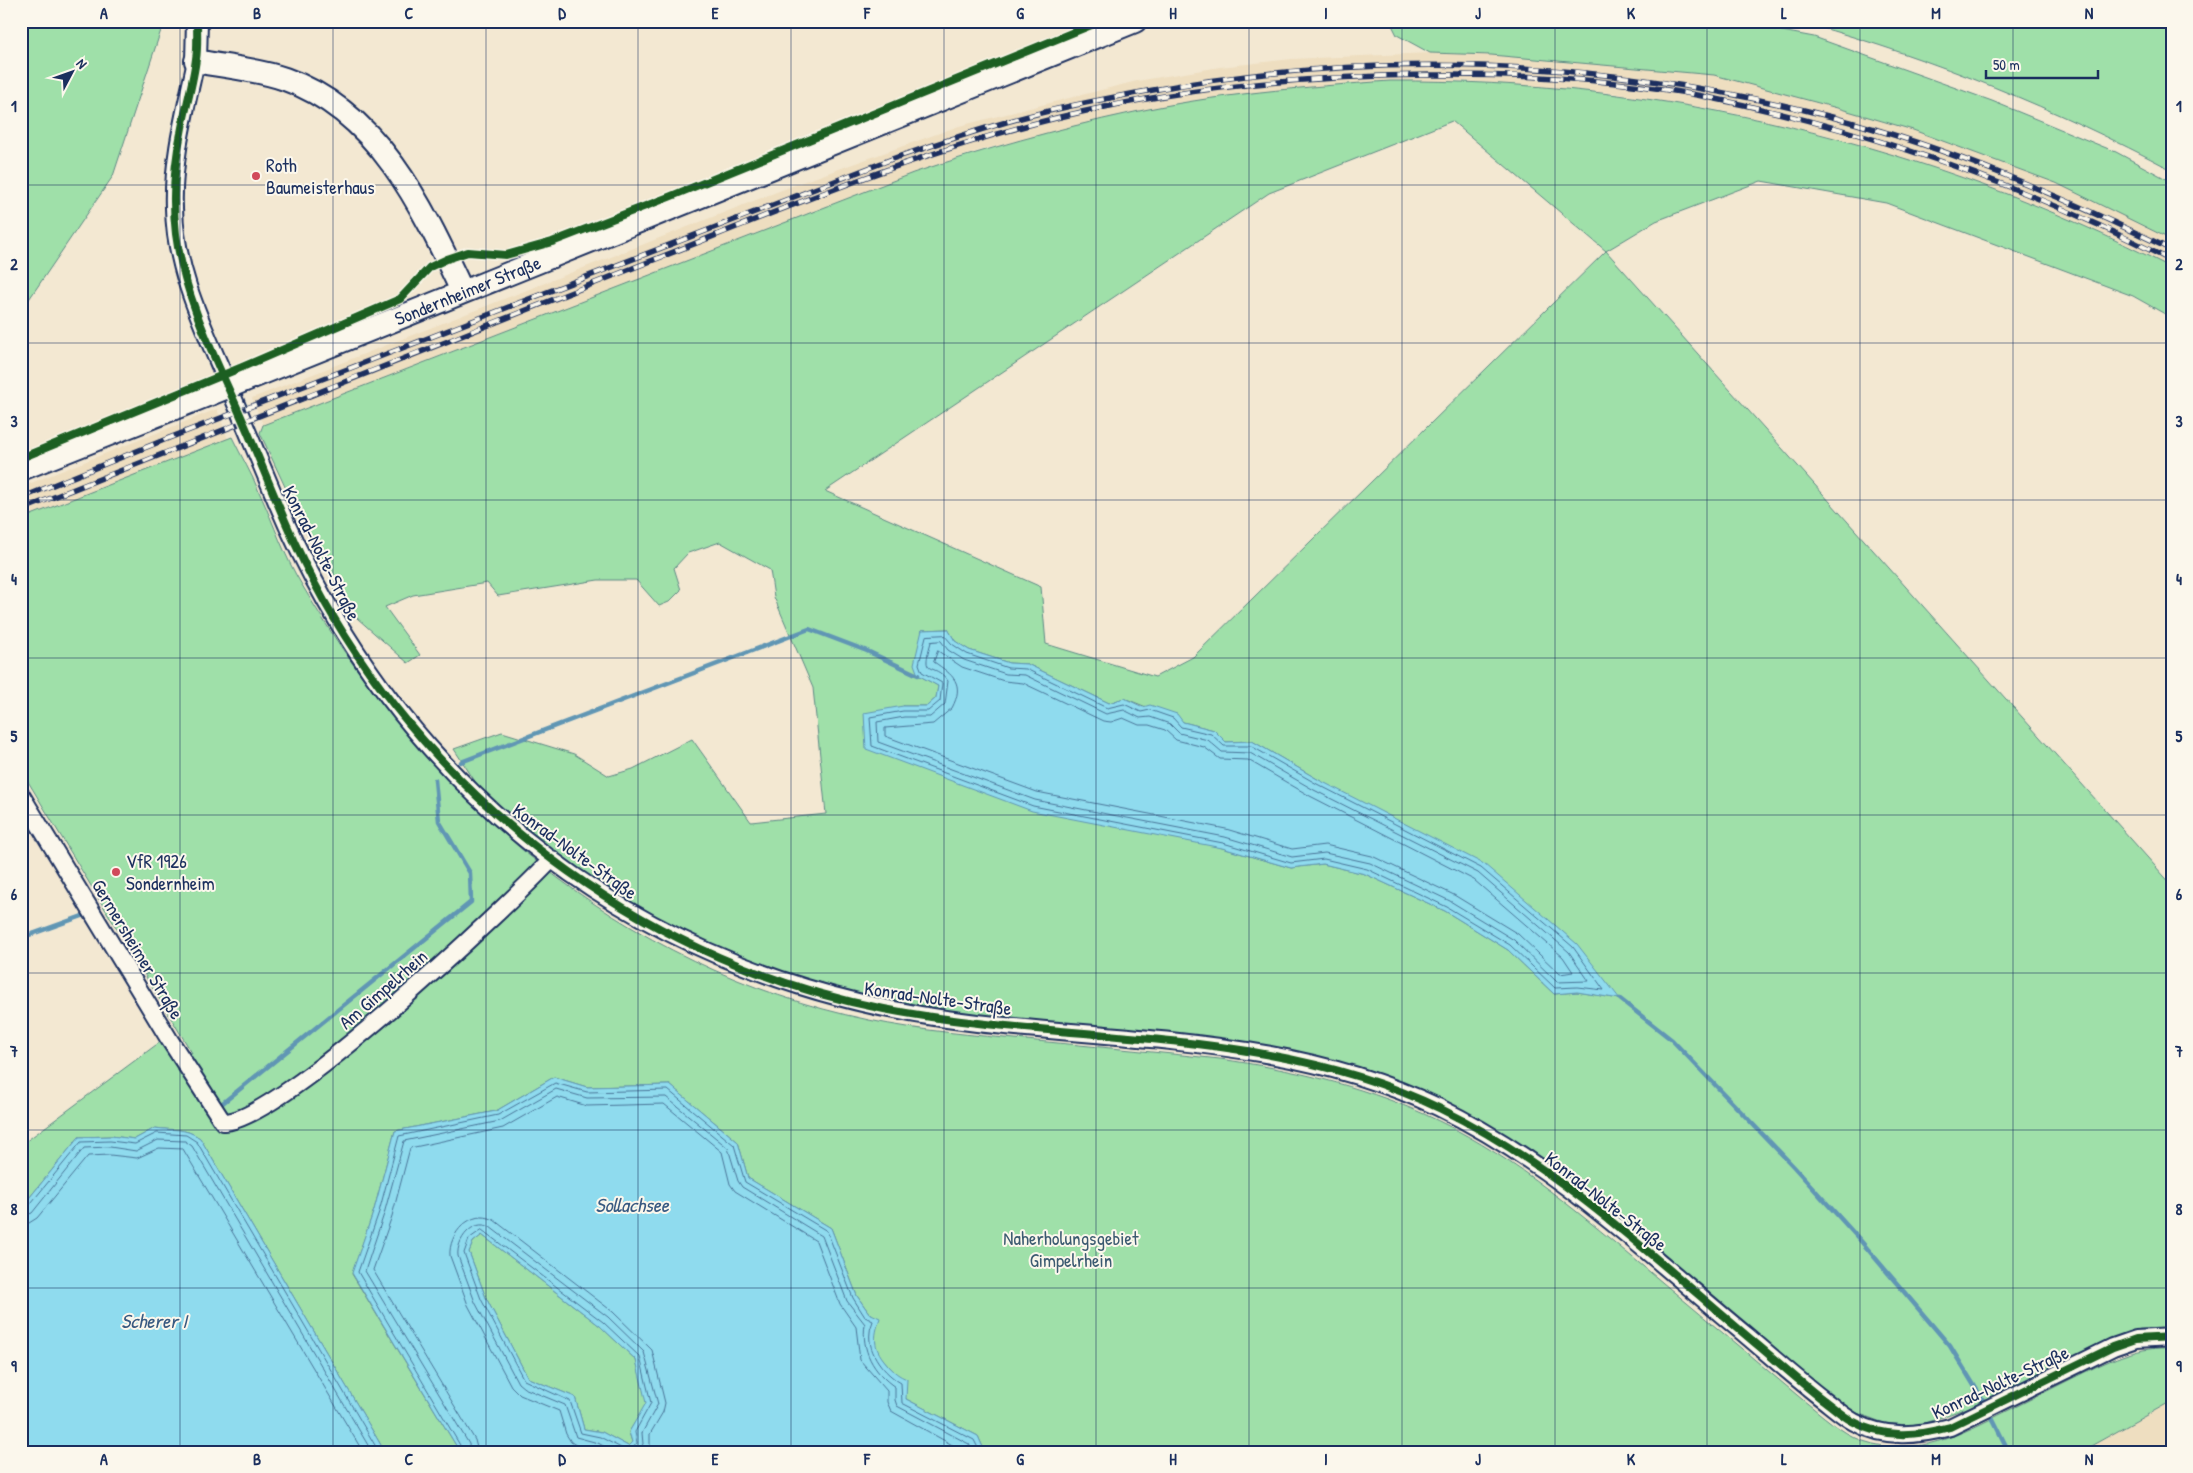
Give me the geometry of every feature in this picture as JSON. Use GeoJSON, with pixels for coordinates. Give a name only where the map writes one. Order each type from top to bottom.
{"type":"FeatureCollection","features":[{"type":"Feature","properties":{"kind":"main road","name":"Sondernheimer Straße"},"geometry":{"type":"LineString","coordinates":[[21,469],[1136,21]]}},
{"type":"Feature","properties":{"kind":"main road"},"geometry":{"type":"LineString","coordinates":[[196,60],[286,79],[345,110],[380,146],[407,185],[433,232],[462,292]]}},
{"type":"Feature","properties":{"kind":"street","name":"Konrad-Nolte-Straße"},"geometry":{"type":"LineString","coordinates":[[197,21],[196,60],[179,141],[174,176],[173,202],[177,245],[189,290],[204,331],[289,532],[334,618],[362,662],[410,726],[477,797],[552,859],[605,896],[674,936],[748,969],[835,998],[920,1016],[1249,1050],[1325,1065],[1401,1091],[1486,1132],[1562,1184],[1852,1421],[1882,1433],[1925,1434],[1950,1427],[2113,1346],[2136,1339],[2172,1337]]}},
{"type":"Feature","properties":{"kind":"street","name":"Germersheimer Straße"},"geometry":{"type":"LineString","coordinates":[[21,795],[169,1039],[223,1122]]}},
{"type":"Feature","properties":{"kind":"street","name":"Am Gimpelrhein"},"geometry":{"type":"LineString","coordinates":[[223,1122],[242,1120],[289,1091],[353,1042],[477,932],[552,859]]}},
{"type":"Feature","properties":{"kind":"shaded area"},"geometry":{"type":"Polygon","coordinates":[[[1430,53],[1491,55],[1714,75],[1841,109],[1913,130],[2056,183],[2128,217],[2172,240],[2172,268],[2123,243],[2042,207],[1942,170],[1826,135],[1724,111],[1612,93],[1464,81],[1390,81],[1131,113],[984,149],[913,173],[263,425],[252,398],[797,184],[959,126],[1137,81],[1220,67],[1292,59],[1430,53]]]}},
{"type":"Feature","properties":{"kind":"shaded area"},"geometry":{"type":"Polygon","coordinates":[[[217,409],[228,439],[21,519],[21,487],[217,409]]]}},
{"type":"Feature","properties":{"kind":"shaded area"},"geometry":{"type":"Polygon","coordinates":[[[2172,1401],[2172,1452],[2080,1452],[2172,1401]]]}},
{"type":"Feature","properties":{"kind":"green space"},"geometry":{"type":"Polygon","coordinates":[[[21,21],[164,21],[113,176],[21,311],[21,21]]]}},
{"type":"Feature","properties":{"kind":"green space"},"geometry":{"type":"Polygon","coordinates":[[[1390,21],[1729,21],[1814,37],[1992,101],[2116,152],[2172,182],[2172,240],[2056,183],[1913,130],[1841,109],[1714,75],[1491,55],[1430,53],[1397,35],[1390,21]]]}},
{"type":"Feature","properties":{"kind":"green space"},"geometry":{"type":"Polygon","coordinates":[[[1809,21],[2172,21],[2172,170],[2084,126],[1994,87],[1902,53],[1809,24],[1809,21]]]}},
{"type":"Feature","properties":{"kind":"green space"},"geometry":{"type":"Polygon","coordinates":[[[1390,81],[1492,83],[1593,92],[1693,107],[1792,127],[1890,154],[1986,186],[2080,224],[2172,268],[2172,318],[2133,296],[1886,203],[1761,181],[1656,221],[1606,251],[2172,885],[2172,1328],[2140,1329],[2115,1337],[1967,1408],[1925,1423],[1909,1425],[1884,1423],[1857,1413],[1816,1385],[1534,1154],[1490,1126],[1443,1102],[1325,1059],[1243,1043],[917,1009],[837,990],[751,963],[677,930],[609,891],[556,854],[482,792],[454,749],[502,732],[574,754],[609,776],[633,769],[692,739],[751,822],[826,814],[813,688],[774,597],[770,570],[720,542],[688,553],[674,568],[681,590],[669,602],[659,606],[636,580],[598,580],[498,596],[487,583],[413,595],[385,607],[420,655],[408,663],[357,618],[308,536],[260,433],[263,425],[940,164],[1048,133],[1162,106],[1259,92],[1390,81]],[[1452,121],[1269,193],[825,491],[1041,587],[1046,644],[1155,677],[1193,657],[1606,251],[1452,121]],[[948,629],[922,630],[918,675],[938,686],[936,698],[927,706],[903,706],[1222,848],[1291,868],[1323,864],[1365,874],[1445,911],[1508,950],[1554,994],[1577,992],[1620,999],[1319,780],[1252,741],[1226,742],[1214,730],[1183,722],[1124,698],[1109,703],[1027,664],[1009,663],[969,650],[955,641],[948,629]]]}},
{"type":"Feature","properties":{"kind":"green space","name":"Naherholungsgebiet Gimpelrhein"},"geometry":{"type":"Polygon","coordinates":[[[232,437],[257,487],[279,540],[302,585],[353,664],[409,737],[472,804],[540,864],[614,916],[693,960],[778,995],[869,1020],[947,1032],[1196,1056],[1246,1063],[1298,1073],[1349,1086],[1424,1114],[1482,1144],[1536,1180],[1613,1241],[1824,1417],[1855,1438],[1863,1441],[1883,1446],[1901,1447],[1938,1441],[1973,1428],[2106,1362],[2127,1354],[2149,1349],[2172,1348],[2172,1401],[2080,1452],[985,1452],[978,1436],[906,1399],[898,1376],[877,1353],[869,1313],[857,1296],[831,1228],[748,1178],[738,1142],[670,1085],[587,1087],[554,1077],[496,1111],[395,1131],[374,1210],[352,1274],[460,1452],[385,1452],[200,1138],[189,1132],[155,1128],[135,1139],[111,1136],[79,1137],[21,1208],[21,1145],[160,1042],[192,1053],[21,770],[21,519],[232,437]]]}},
{"type":"Feature","properties":{"kind":"green space"},"geometry":{"type":"Polygon","coordinates":[[[482,1235],[600,1326],[636,1360],[647,1403],[629,1432],[632,1442],[628,1446],[602,1432],[584,1429],[575,1397],[528,1378],[486,1298],[469,1252],[473,1242],[482,1235]]]}},
{"type":"Feature","properties":{"kind":"water"},"geometry":{"type":"Polygon","coordinates":[[[948,629],[955,641],[969,650],[1009,663],[1027,664],[1109,703],[1124,698],[1143,707],[1150,705],[1177,714],[1183,722],[1214,730],[1226,742],[1252,741],[1319,780],[1484,864],[1577,944],[1620,999],[1577,992],[1554,994],[1508,950],[1445,911],[1365,874],[1323,864],[1291,868],[1222,848],[1032,811],[866,749],[864,713],[903,706],[927,706],[936,698],[938,686],[918,675],[914,664],[922,630],[948,629]]]}},
{"type":"Feature","properties":{"kind":"water","name":"Sollachsee"},"geometry":{"type":"Polygon","coordinates":[[[554,1077],[587,1087],[670,1085],[738,1142],[748,1178],[831,1228],[857,1296],[869,1313],[880,1318],[876,1332],[876,1343],[879,1353],[892,1370],[907,1379],[906,1399],[978,1436],[985,1452],[460,1452],[352,1273],[374,1210],[395,1131],[496,1111],[554,1077]],[[482,1235],[473,1242],[469,1252],[486,1298],[528,1378],[575,1397],[584,1429],[602,1432],[628,1446],[632,1442],[629,1432],[646,1403],[636,1360],[600,1326],[482,1235]]]}},
{"type":"Feature","properties":{"kind":"water","name":"Scherer I"},"geometry":{"type":"Polygon","coordinates":[[[155,1128],[189,1132],[200,1138],[385,1452],[21,1452],[21,1208],[79,1137],[111,1136],[135,1139],[155,1128]]]}},
{"type":"Feature","properties":{"kind":"waterway"},"geometry":{"type":"LineString","coordinates":[[461,762],[809,629],[867,651],[918,675]]}},
{"type":"Feature","properties":{"kind":"waterway"},"geometry":{"type":"LineString","coordinates":[[217,1103],[219,1106],[471,902],[470,873],[439,821],[435,780]]}},
{"type":"Feature","properties":{"kind":"waterway"},"geometry":{"type":"LineString","coordinates":[[21,938],[88,914]]}},
{"type":"Feature","properties":{"kind":"waterway"},"geometry":{"type":"LineString","coordinates":[[1620,999],[1672,1040],[1794,1167],[1860,1240],[1950,1346],[1986,1405]]}},
{"type":"Feature","properties":{"kind":"waterway"},"geometry":{"type":"LineString","coordinates":[[1989,1412],[2009,1452]]}},
{"type":"Feature","properties":{"kind":"railway"},"geometry":{"type":"LineString","coordinates":[[21,498],[169,438],[892,159],[980,130],[1048,111],[1142,92],[1228,78],[1315,69],[1401,65],[1488,66],[1575,72],[1661,82],[1747,97],[1832,117],[1920,143],[2048,193],[2172,250]]}},
{"type":"Feature","properties":{"kind":"railway"},"geometry":{"type":"LineString","coordinates":[[21,510],[866,177],[984,138],[1044,121],[1146,99],[1227,87],[1349,77],[1499,75],[1635,85],[1702,96],[1824,125],[1943,162],[2059,207],[2172,261]]}},
{"type":"Feature","properties":{"kind":"cycle path"},"geometry":{"type":"LineString","coordinates":[[197,21],[196,59],[175,170],[174,209],[176,234],[187,286],[196,311],[288,528],[321,596],[382,690],[438,756],[500,817],[568,871],[641,918],[719,957],[800,988],[884,1009],[954,1020],[1237,1049],[1307,1063],[1375,1082],[1441,1109],[1484,1132],[1565,1186],[1642,1247],[1822,1399],[1848,1419],[1876,1431],[1913,1434],[1950,1427],[2113,1347],[2136,1339],[2172,1337]]}},
{"type":"Feature","properties":{"kind":"cycle path"},"geometry":{"type":"LineString","coordinates":[[21,458],[240,368],[400,299],[430,267],[447,259],[468,252],[506,255],[552,242],[669,197],[1101,21]]}},
{"type":"Feature","properties":{"kind":"place","name":"Roth Baumeisterhaus"},"geometry":{"type":"Point","coordinates":[256,176]}},
{"type":"Feature","properties":{"kind":"place","name":"VfR 1926 Sondernheim"},"geometry":{"type":"Point","coordinates":[116,872]}}]}
